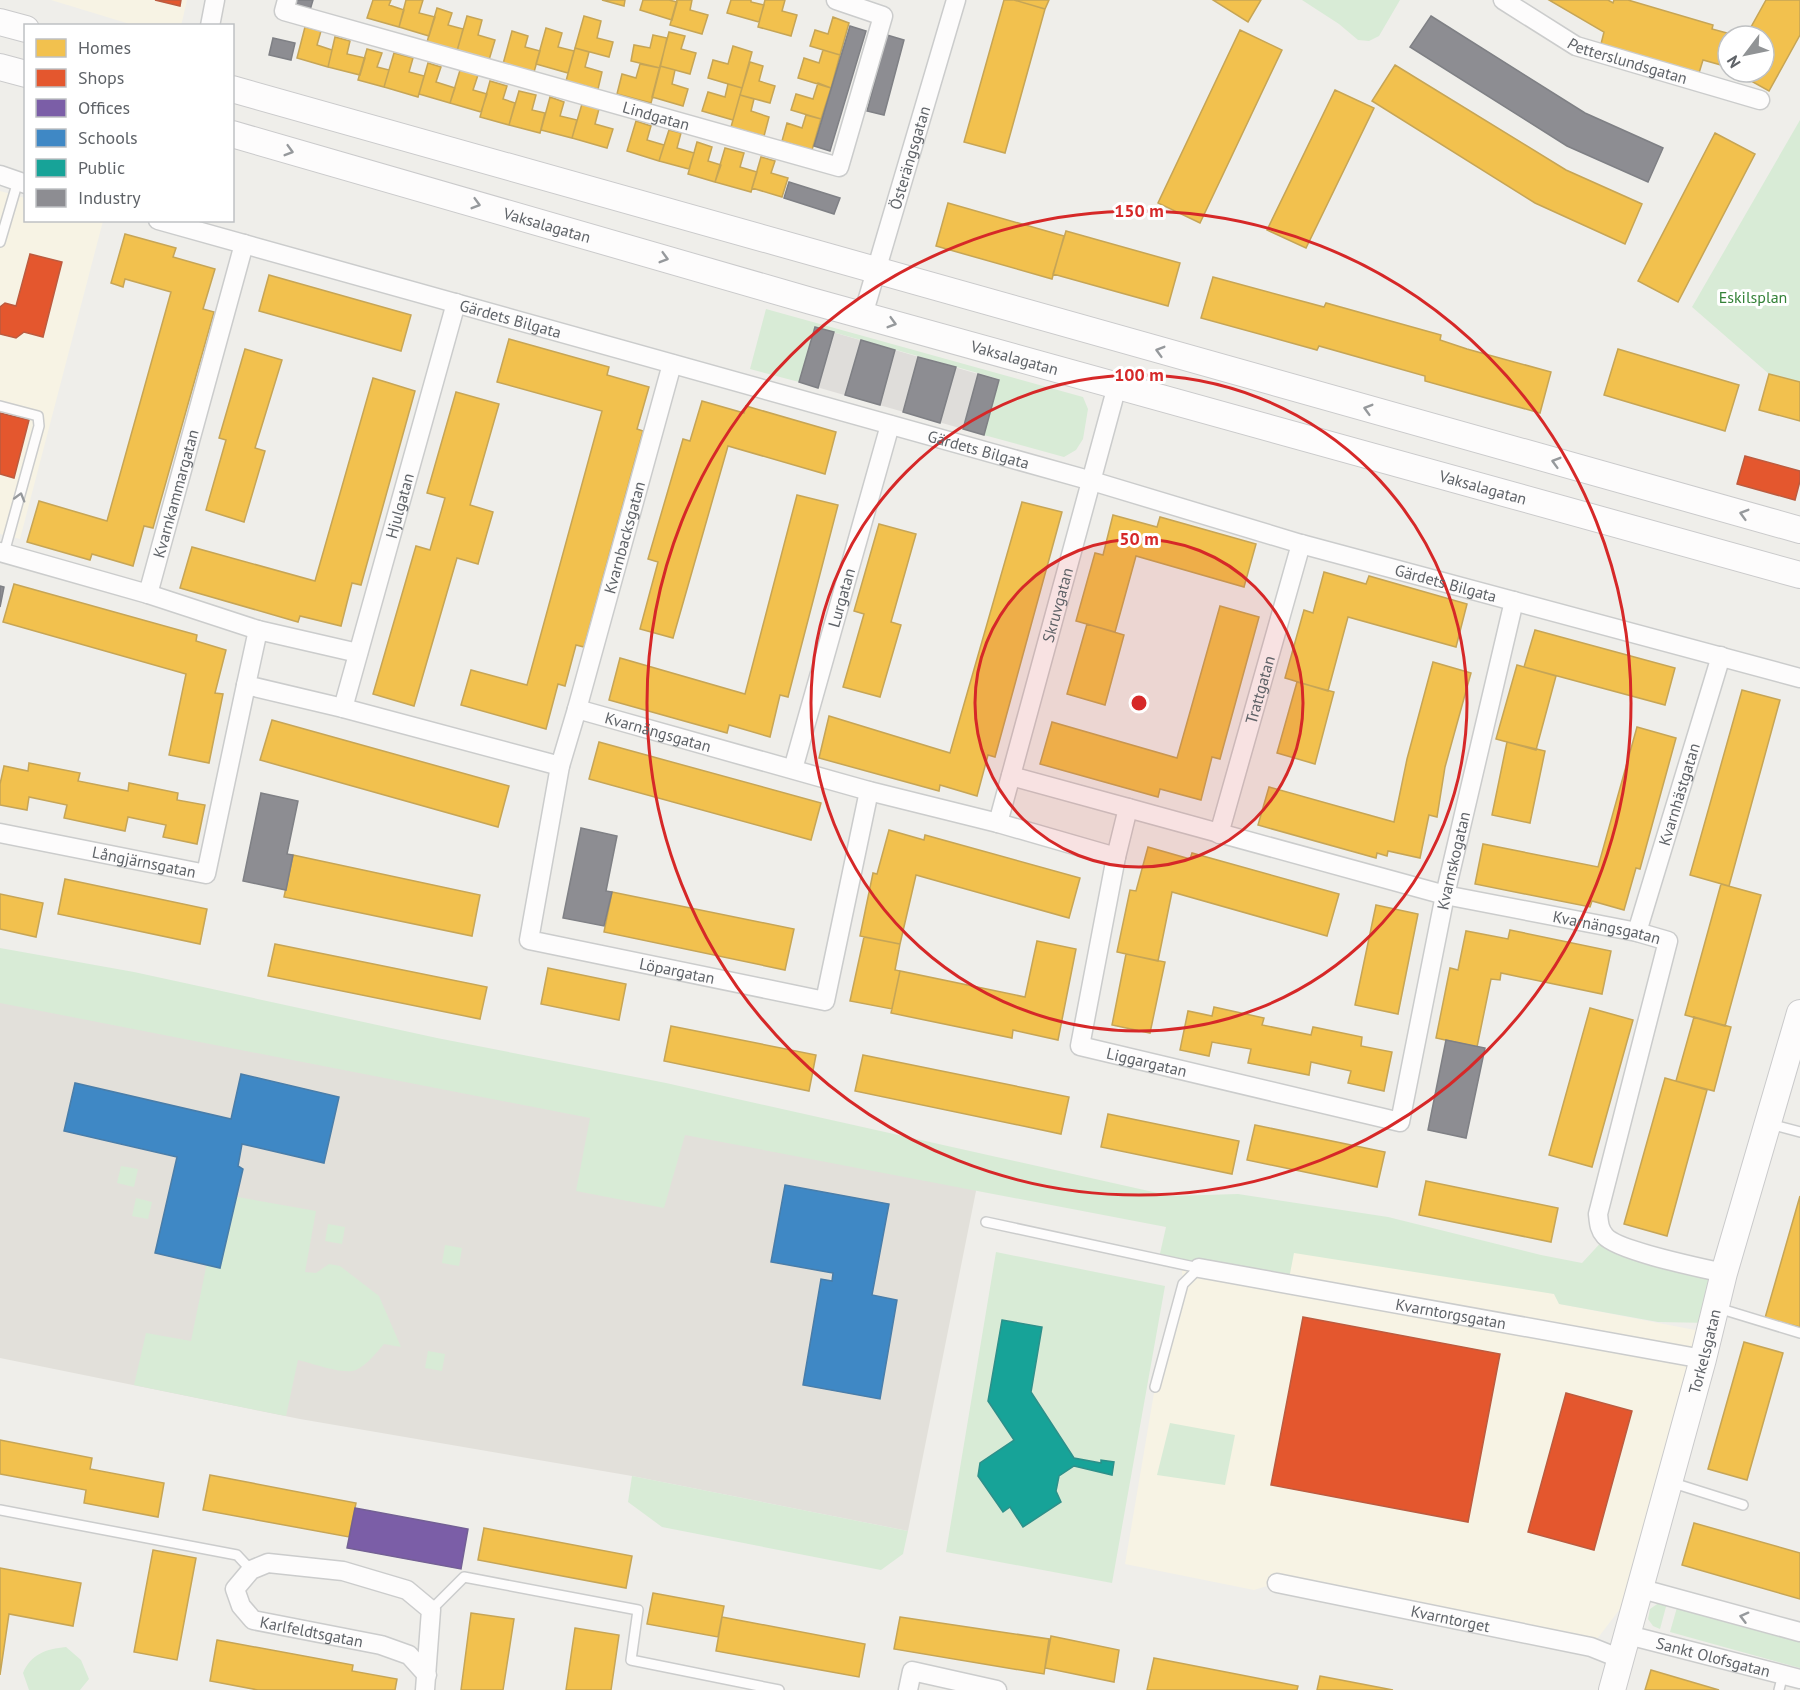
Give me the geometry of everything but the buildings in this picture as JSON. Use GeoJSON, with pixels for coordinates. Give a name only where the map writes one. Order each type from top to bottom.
{"type":"FeatureCollection","features":[{"type":"Feature","properties":{"kind":"main road"},"geometry":{"type":"LineString","coordinates":[[0,22],[24,29]]}},
{"type":"Feature","properties":{"kind":"main road"},"geometry":{"type":"LineString","coordinates":[[0,67],[24,73]]}},
{"type":"Feature","properties":{"kind":"main road"},"geometry":{"type":"LineString","coordinates":[[234,90],[1800,530]]}},
{"type":"Feature","properties":{"kind":"main road","name":"Vaksalagatan"},"geometry":{"type":"LineString","coordinates":[[234,135],[863,315],[1800,575]]}},
{"type":"Feature","properties":{"kind":"main road","name":"Torkelsgatan"},"geometry":{"type":"LineString","coordinates":[[1612,1690],[1642,1589],[1724,1273],[1800,1013]]}},
{"type":"Feature","properties":{"kind":"street"},"geometry":{"type":"LineString","coordinates":[[210,24],[215,0]]}},
{"type":"Feature","properties":{"kind":"street","name":"Lindgatan"},"geometry":{"type":"LineString","coordinates":[[287,0],[284,11],[839,167],[884,16],[836,0]]}},
{"type":"Feature","properties":{"kind":"street","name":"Österängsgatan"},"geometry":{"type":"LineString","coordinates":[[863,315],[956,0]]}},
{"type":"Feature","properties":{"kind":"street","name":"Petterslundsgatan"},"geometry":{"type":"LineString","coordinates":[[1503,0],[1576,46],[1760,100]]}},
{"type":"Feature","properties":{"kind":"street"},"geometry":{"type":"LineString","coordinates":[[0,175],[22,183]]}},
{"type":"Feature","properties":{"kind":"street","name":"Gärdets Bilgata"},"geometry":{"type":"LineString","coordinates":[[163,222],[1092,481],[1301,544],[1800,678]]}},
{"type":"Feature","properties":{"kind":"street","name":"Kvarnkammargatan"},"geometry":{"type":"LineString","coordinates":[[148,594],[244,244]]}},
{"type":"Feature","properties":{"kind":"street","name":"Hjulgatan"},"geometry":{"type":"LineString","coordinates":[[343,708],[456,303]]}},
{"type":"Feature","properties":{"kind":"street","name":"Kvarnbacksgatan"},"geometry":{"type":"LineString","coordinates":[[577,709],[672,364]]}},
{"type":"Feature","properties":{"kind":"street","name":"Skruvgatan"},"geometry":{"type":"LineString","coordinates":[[999,823],[1117,386]]}},
{"type":"Feature","properties":{"kind":"street","name":"Lurgatan"},"geometry":{"type":"LineString","coordinates":[[793,769],[890,425]]}},
{"type":"Feature","properties":{"kind":"street","name":"Trattgatan"},"geometry":{"type":"LineString","coordinates":[[1219,834],[1301,544]]}},
{"type":"Feature","properties":{"kind":"street"},"geometry":{"type":"LineString","coordinates":[[2,553],[148,594],[258,630],[358,653]]}},
{"type":"Feature","properties":{"kind":"street","name":"Kvarnskogatan"},"geometry":{"type":"LineString","coordinates":[[1400,1122],[1444,895],[1514,601]]}},
{"type":"Feature","properties":{"kind":"street"},"geometry":{"type":"LineString","coordinates":[[258,630],[246,685],[343,708],[560,766],[577,709]]}},
{"type":"Feature","properties":{"kind":"street","name":"Kvarnhästgatan"},"geometry":{"type":"LineString","coordinates":[[1637,932],[1721,656]]}},
{"type":"Feature","properties":{"kind":"street","name":"Långjärnsgatan"},"geometry":{"type":"LineString","coordinates":[[0,833],[206,874],[246,685]]}},
{"type":"Feature","properties":{"kind":"street","name":"Kvarnängsgatan"},"geometry":{"type":"LineString","coordinates":[[577,709],[869,791],[999,823],[1116,857]]}},
{"type":"Feature","properties":{"kind":"street","name":"Löpargatan"},"geometry":{"type":"LineString","coordinates":[[560,766],[529,940],[825,1001],[869,791]]}},
{"type":"Feature","properties":{"kind":"street","name":"Kvarnängsgatan"},"geometry":{"type":"LineString","coordinates":[[1011,776],[1444,895],[1668,940],[1598,1214],[1600,1228],[1615,1244],[1678,1263],[1724,1273]]}},
{"type":"Feature","properties":{"kind":"street"},"geometry":{"type":"LineString","coordinates":[[1116,857],[1128,808]]}},
{"type":"Feature","properties":{"kind":"street","name":"Liggargatan"},"geometry":{"type":"LineString","coordinates":[[1116,857],[1080,1046],[1400,1122]]}},
{"type":"Feature","properties":{"kind":"street","name":"Kvarntorgsgatan"},"geometry":{"type":"LineString","coordinates":[[1199,1268],[1703,1359]]}},
{"type":"Feature","properties":{"kind":"street"},"geometry":{"type":"LineString","coordinates":[[251,1570],[268,1563],[343,1571],[407,1590],[431,1610]]}},
{"type":"Feature","properties":{"kind":"street","name":"Karlfeldtsgatan"},"geometry":{"type":"LineString","coordinates":[[251,1570],[236,1589],[241,1605],[253,1620],[381,1645],[409,1655],[426,1683]]}},
{"type":"Feature","properties":{"kind":"street","name":"Kvarntorget"},"geometry":{"type":"LineString","coordinates":[[1277,1583],[1591,1647],[1624,1647]]}},
{"type":"Feature","properties":{"kind":"street"},"geometry":{"type":"LineString","coordinates":[[1642,1589],[1800,1632]]}},
{"type":"Feature","properties":{"kind":"street","name":"Karlfeldtsgatan"},"geometry":{"type":"LineString","coordinates":[[426,1683],[431,1610]]}},
{"type":"Feature","properties":{"kind":"street","name":"Sankt Olofsgatan"},"geometry":{"type":"LineString","coordinates":[[1624,1647],[1787,1681]]}},
{"type":"Feature","properties":{"kind":"street"},"geometry":{"type":"LineString","coordinates":[[908,1690],[912,1671],[997,1690]]}},
{"type":"Feature","properties":{"kind":"lane"},"geometry":{"type":"LineString","coordinates":[[0,242],[22,183]]}},
{"type":"Feature","properties":{"kind":"lane"},"geometry":{"type":"LineString","coordinates":[[0,406],[38,416],[39,426],[2,553]]}},
{"type":"Feature","properties":{"kind":"lane"},"geometry":{"type":"LineString","coordinates":[[1768,1123],[1800,1132]]}},
{"type":"Feature","properties":{"kind":"lane"},"geometry":{"type":"LineString","coordinates":[[986,1222],[1199,1268]]}},
{"type":"Feature","properties":{"kind":"lane"},"geometry":{"type":"LineString","coordinates":[[1155,1387],[1183,1284],[1199,1268]]}},
{"type":"Feature","properties":{"kind":"lane"},"geometry":{"type":"LineString","coordinates":[[1716,1307],[1800,1333]]}},
{"type":"Feature","properties":{"kind":"lane"},"geometry":{"type":"LineString","coordinates":[[1670,1482],[1743,1505]]}},
{"type":"Feature","properties":{"kind":"lane"},"geometry":{"type":"LineString","coordinates":[[0,1510],[237,1555],[251,1570]]}},
{"type":"Feature","properties":{"kind":"lane"},"geometry":{"type":"LineString","coordinates":[[431,1610],[464,1577],[638,1610],[631,1660],[779,1690]]}},
{"type":"Feature","properties":{"kind":"shaded area"},"geometry":{"type":"Polygon","coordinates":[[[51,0],[187,0],[181,24],[130,24],[51,0]]]}},
{"type":"Feature","properties":{"kind":"shaded area"},"geometry":{"type":"Polygon","coordinates":[[[0,191],[24,198],[24,222],[103,222],[20,539],[0,534],[0,191]]]}},
{"type":"Feature","properties":{"kind":"shaded area"},"geometry":{"type":"Polygon","coordinates":[[[815,327],[999,380],[984,435],[799,382],[815,327]]]}},
{"type":"Feature","properties":{"kind":"shaded area"},"geometry":{"type":"Polygon","coordinates":[[[0,990],[977,1186],[908,1531],[632,1476],[300,1419],[0,1358],[0,990]]]}},
{"type":"Feature","properties":{"kind":"shaded area"},"geometry":{"type":"Polygon","coordinates":[[[1178,1215],[1554,1294],[1560,1304],[1700,1331],[1629,1597],[1591,1647],[1277,1583],[1254,1590],[1125,1564],[1155,1387],[1183,1284],[1178,1215]]]}},
{"type":"Feature","properties":{"kind":"green space"},"geometry":{"type":"Polygon","coordinates":[[[1302,0],[1400,0],[1379,36],[1369,41],[1358,40],[1339,24],[1302,0]]]}},
{"type":"Feature","properties":{"kind":"green space","name":"Eskilsplan"},"geometry":{"type":"Polygon","coordinates":[[[1800,120],[1800,382],[1769,374],[1692,307],[1800,120]]]}},
{"type":"Feature","properties":{"kind":"green space"},"geometry":{"type":"Polygon","coordinates":[[[766,309],[1083,397],[1088,409],[1083,439],[1076,450],[1064,457],[984,435],[999,379],[815,327],[799,382],[750,369],[766,309]]]}},
{"type":"Feature","properties":{"kind":"green space"},"geometry":{"type":"Polygon","coordinates":[[[0,948],[134,972],[437,1038],[666,1083],[1171,1196],[1238,1194],[1388,1217],[1582,1263],[1606,1237],[1724,1273],[1712,1323],[1658,1322],[1559,1304],[1554,1294],[1294,1253],[1288,1284],[1159,1258],[1166,1227],[685,1135],[664,1208],[576,1191],[590,1118],[0,1003],[0,948]]]}},
{"type":"Feature","properties":{"kind":"green space"},"geometry":{"type":"Polygon","coordinates":[[[121,1166],[138,1169],[134,1187],[117,1183],[121,1166]]]}},
{"type":"Feature","properties":{"kind":"green space"},"geometry":{"type":"Polygon","coordinates":[[[221,1194],[316,1211],[305,1272],[316,1273],[329,1264],[340,1266],[379,1296],[401,1347],[384,1344],[364,1365],[350,1371],[335,1370],[298,1360],[286,1416],[134,1385],[146,1333],[191,1341],[221,1194]]]}},
{"type":"Feature","properties":{"kind":"green space"},"geometry":{"type":"Polygon","coordinates":[[[136,1198],[152,1202],[148,1219],[132,1216],[136,1198]]]}},
{"type":"Feature","properties":{"kind":"green space"},"geometry":{"type":"Polygon","coordinates":[[[328,1224],[345,1227],[342,1244],[325,1241],[328,1224]]]}},
{"type":"Feature","properties":{"kind":"green space"},"geometry":{"type":"Polygon","coordinates":[[[445,1245],[462,1248],[459,1266],[442,1263],[445,1245]]]}},
{"type":"Feature","properties":{"kind":"green space"},"geometry":{"type":"Polygon","coordinates":[[[996,1252],[1165,1286],[1112,1583],[946,1552],[996,1252]]]}},
{"type":"Feature","properties":{"kind":"green space"},"geometry":{"type":"Polygon","coordinates":[[[428,1351],[445,1354],[442,1371],[425,1368],[428,1351]]]}},
{"type":"Feature","properties":{"kind":"green space"},"geometry":{"type":"Polygon","coordinates":[[[1170,1423],[1235,1435],[1225,1485],[1157,1475],[1170,1423]]]}},
{"type":"Feature","properties":{"kind":"green space"},"geometry":{"type":"Polygon","coordinates":[[[632,1476],[908,1531],[903,1554],[881,1570],[662,1527],[628,1502],[632,1476]]]}},
{"type":"Feature","properties":{"kind":"green space"},"geometry":{"type":"Polygon","coordinates":[[[1660,1602],[1667,1603],[1660,1629],[1653,1626],[1648,1619],[1650,1609],[1660,1602]]]}},
{"type":"Feature","properties":{"kind":"green space"},"geometry":{"type":"Polygon","coordinates":[[[1678,1604],[1800,1639],[1800,1668],[1670,1632],[1678,1604]]]}},
{"type":"Feature","properties":{"kind":"green space"},"geometry":{"type":"Polygon","coordinates":[[[66,1647],[81,1660],[89,1679],[80,1690],[29,1690],[23,1673],[30,1661],[46,1651],[66,1647]]]}}]}
